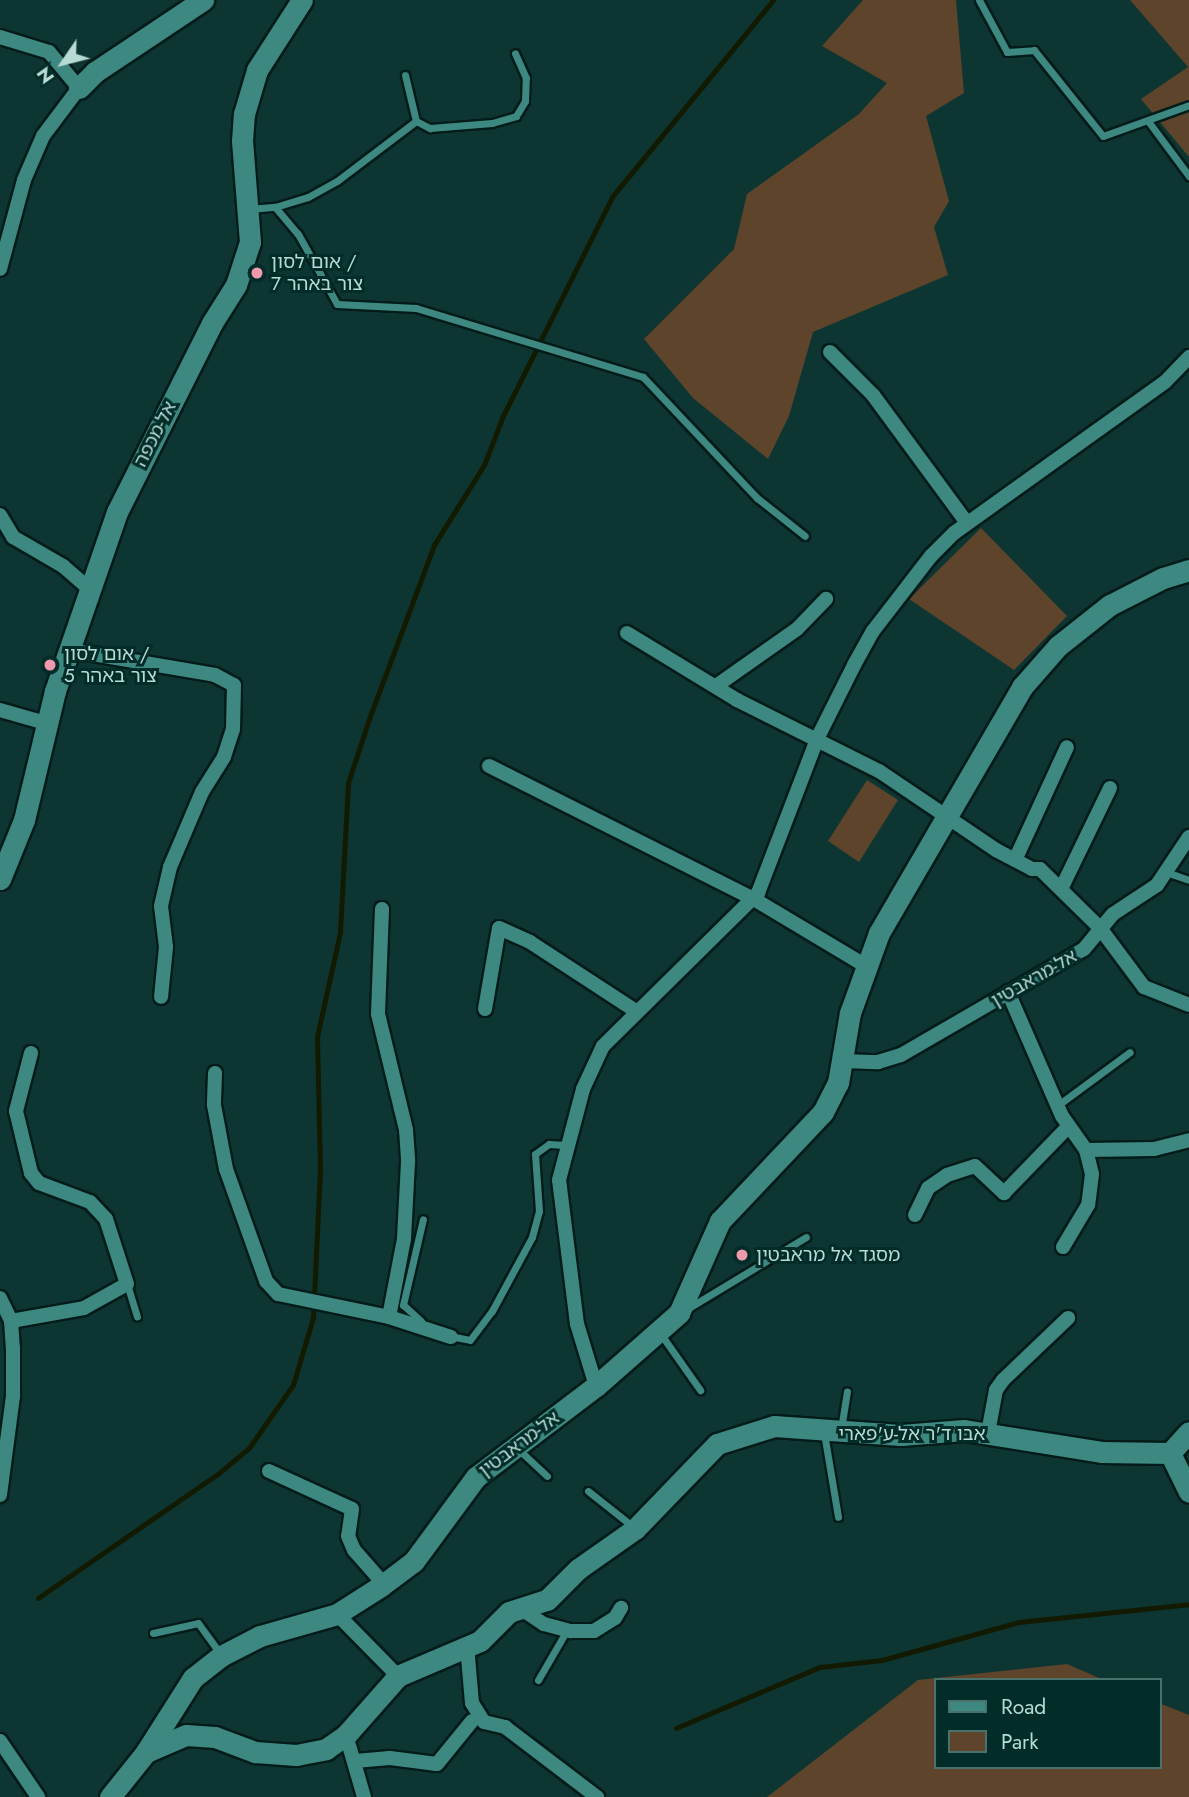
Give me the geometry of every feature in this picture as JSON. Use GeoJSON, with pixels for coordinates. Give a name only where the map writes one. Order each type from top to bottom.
{"type":"FeatureCollection","features":[{"type":"Feature","properties":{"kind":"street"},"geometry":{"type":"LineString","coordinates":[[0,269],[43,136],[79,88],[95,72],[203,0]]}},
{"type":"Feature","properties":{"kind":"street","name":"אל-מכפה"},"geometry":{"type":"LineString","coordinates":[[0,879],[24,820],[69,650],[89,588],[149,443],[236,285],[250,242],[242,141],[244,114],[257,71],[302,0]]}},
{"type":"Feature","properties":{"kind":"street"},"geometry":{"type":"LineString","coordinates":[[0,37],[49,52],[79,88]]}},
{"type":"Feature","properties":{"kind":"street"},"geometry":{"type":"LineString","coordinates":[[830,352],[873,395],[967,523]]}},
{"type":"Feature","properties":{"kind":"street"},"geometry":{"type":"LineString","coordinates":[[596,1386],[577,1324],[563,1229],[559,1180],[565,1145],[583,1089],[603,1046],[636,1010],[754,899],[817,739],[873,631],[931,556],[967,523],[1165,382],[1189,357]]}},
{"type":"Feature","properties":{"kind":"street"},"geometry":{"type":"LineString","coordinates":[[0,515],[13,537],[63,566],[89,588]]}},
{"type":"Feature","properties":{"kind":"street"},"geometry":{"type":"LineString","coordinates":[[842,1061],[850,1013],[885,922],[944,817],[1038,666],[1110,605],[1163,578],[1189,570]]}},
{"type":"Feature","properties":{"kind":"street"},"geometry":{"type":"LineString","coordinates":[[716,686],[797,629],[826,599]]}},
{"type":"Feature","properties":{"kind":"street"},"geometry":{"type":"LineString","coordinates":[[626,633],[716,686],[879,771],[944,817],[1015,860],[1040,869],[1062,887],[1100,928],[1144,987],[1189,1005]]}},
{"type":"Feature","properties":{"kind":"street"},"geometry":{"type":"LineString","coordinates":[[69,650],[215,674],[234,685],[233,729],[224,757],[202,792],[170,867],[161,906],[166,947],[161,997]]}},
{"type":"Feature","properties":{"kind":"street"},"geometry":{"type":"LineString","coordinates":[[0,710],[49,724]]}},
{"type":"Feature","properties":{"kind":"street"},"geometry":{"type":"LineString","coordinates":[[1015,860],[1067,747]]}},
{"type":"Feature","properties":{"kind":"street"},"geometry":{"type":"LineString","coordinates":[[489,766],[754,899],[866,966]]}},
{"type":"Feature","properties":{"kind":"street"},"geometry":{"type":"LineString","coordinates":[[1062,887],[1110,788]]}},
{"type":"Feature","properties":{"kind":"street","name":"אל-מראבטין"},"geometry":{"type":"LineString","coordinates":[[110,1797],[146,1752],[193,1678],[222,1656],[260,1636],[337,1614],[384,1584],[414,1561],[475,1477],[514,1445],[596,1386],[679,1313],[720,1221],[823,1112],[842,1061],[878,1062],[901,1055],[1084,948],[1100,928],[1157,885],[1189,837]]}},
{"type":"Feature","properties":{"kind":"street"},"geometry":{"type":"LineString","coordinates":[[382,909],[378,1014],[406,1130],[408,1162],[404,1239],[388,1317]]}},
{"type":"Feature","properties":{"kind":"street"},"geometry":{"type":"LineString","coordinates":[[485,1009],[499,928],[530,942],[636,1010]]}},
{"type":"Feature","properties":{"kind":"street"},"geometry":{"type":"LineString","coordinates":[[1008,992],[1057,1105],[1086,1150],[1092,1174],[1088,1205],[1062,1247]]}},
{"type":"Feature","properties":{"kind":"street"},"geometry":{"type":"LineString","coordinates":[[11,1321],[84,1308],[127,1284],[106,1219],[90,1202],[39,1183],[31,1173],[16,1111],[32,1053]]}},
{"type":"Feature","properties":{"kind":"street"},"geometry":{"type":"LineString","coordinates":[[215,1073],[214,1105],[226,1169],[266,1281],[278,1294],[388,1317],[451,1337]]}},
{"type":"Feature","properties":{"kind":"street"},"geometry":{"type":"LineString","coordinates":[[915,1215],[928,1188],[947,1175],[975,1166],[1004,1193],[1069,1126]]}},
{"type":"Feature","properties":{"kind":"street"},"geometry":{"type":"LineString","coordinates":[[1086,1150],[1154,1149],[1189,1140]]}},
{"type":"Feature","properties":{"kind":"street"},"geometry":{"type":"LineString","coordinates":[[0,1298],[11,1321],[13,1396],[0,1495]]}},
{"type":"Feature","properties":{"kind":"street"},"geometry":{"type":"LineString","coordinates":[[988,1433],[996,1390],[1003,1380],[1069,1318]]}},
{"type":"Feature","properties":{"kind":"street","name":"אבו ד'ר אל-ע'פארי"},"geometry":{"type":"LineString","coordinates":[[146,1752],[186,1735],[215,1737],[255,1752],[296,1755],[326,1749],[346,1735],[398,1676],[480,1641],[509,1612],[547,1600],[578,1569],[635,1529],[717,1444],[774,1426],[830,1433],[988,1433],[1101,1452],[1170,1453]]}},
{"type":"Feature","properties":{"kind":"street"},"geometry":{"type":"LineString","coordinates":[[1189,1432],[1170,1453],[1189,1492]]}},
{"type":"Feature","properties":{"kind":"street"},"geometry":{"type":"LineString","coordinates":[[269,1471],[352,1509],[348,1536],[354,1550],[384,1584]]}},
{"type":"Feature","properties":{"kind":"street"},"geometry":{"type":"LineString","coordinates":[[520,1608],[544,1624],[567,1630],[594,1631],[615,1618],[621,1608]]}},
{"type":"Feature","properties":{"kind":"street"},"geometry":{"type":"LineString","coordinates":[[337,1614],[398,1676]]}},
{"type":"Feature","properties":{"kind":"street"},"geometry":{"type":"LineString","coordinates":[[467,1645],[472,1703],[484,1722],[505,1727],[597,1797]]}},
{"type":"Feature","properties":{"kind":"street"},"geometry":{"type":"LineString","coordinates":[[355,1761],[390,1758],[436,1764],[472,1721]]}},
{"type":"Feature","properties":{"kind":"street"},"geometry":{"type":"LineString","coordinates":[[346,1735],[365,1797]]}},
{"type":"Feature","properties":{"kind":"street"},"geometry":{"type":"LineString","coordinates":[[0,1741],[38,1797]]}},
{"type":"Feature","properties":{"kind":"lane"},"geometry":{"type":"LineString","coordinates":[[979,0],[1007,52],[1034,50],[1103,136],[1189,105]]}},
{"type":"Feature","properties":{"kind":"lane"},"geometry":{"type":"LineString","coordinates":[[405,75],[416,121],[430,128],[492,123],[516,116],[525,101],[526,78],[514,53]]}},
{"type":"Feature","properties":{"kind":"lane"},"geometry":{"type":"LineString","coordinates":[[249,209],[275,207],[308,197],[337,181],[416,121]]}},
{"type":"Feature","properties":{"kind":"lane"},"geometry":{"type":"LineString","coordinates":[[1148,121],[1189,176]]}},
{"type":"Feature","properties":{"kind":"lane"},"geometry":{"type":"LineString","coordinates":[[275,207],[298,234],[337,304],[416,308],[643,377],[757,498],[805,536]]}},
{"type":"Feature","properties":{"kind":"lane"},"geometry":{"type":"LineString","coordinates":[[1166,872],[1189,880]]}},
{"type":"Feature","properties":{"kind":"lane"},"geometry":{"type":"LineString","coordinates":[[1057,1105],[1130,1052]]}},
{"type":"Feature","properties":{"kind":"lane"},"geometry":{"type":"LineString","coordinates":[[424,1219],[403,1305],[416,1319],[451,1337],[470,1340],[492,1311],[532,1237],[540,1212],[535,1154],[549,1144],[565,1145]]}},
{"type":"Feature","properties":{"kind":"lane"},"geometry":{"type":"LineString","coordinates":[[679,1313],[806,1237]]}},
{"type":"Feature","properties":{"kind":"lane"},"geometry":{"type":"LineString","coordinates":[[127,1284],[137,1316]]}},
{"type":"Feature","properties":{"kind":"lane"},"geometry":{"type":"LineString","coordinates":[[659,1332],[700,1390]]}},
{"type":"Feature","properties":{"kind":"lane"},"geometry":{"type":"LineString","coordinates":[[838,1517],[830,1433],[843,1427],[847,1391]]}},
{"type":"Feature","properties":{"kind":"lane"},"geometry":{"type":"LineString","coordinates":[[514,1445],[547,1476]]}},
{"type":"Feature","properties":{"kind":"lane"},"geometry":{"type":"LineString","coordinates":[[588,1491],[635,1529]]}},
{"type":"Feature","properties":{"kind":"lane"},"geometry":{"type":"LineString","coordinates":[[153,1633],[198,1623],[222,1656]]}},
{"type":"Feature","properties":{"kind":"lane"},"geometry":{"type":"LineString","coordinates":[[538,1680],[567,1630]]}},
{"type":"Feature","properties":{"kind":"green space"},"geometry":{"type":"Polygon","coordinates":[[[863,0],[956,0],[964,93],[926,116],[949,201],[934,227],[948,275],[813,332],[789,416],[768,459],[693,398],[644,339],[734,249],[747,194],[859,114],[887,83],[822,46],[863,0]]]}},
{"type":"Feature","properties":{"kind":"green space"},"geometry":{"type":"Polygon","coordinates":[[[1130,0],[1189,0],[1189,157],[1141,99],[1188,67],[1130,0]]]}},
{"type":"Feature","properties":{"kind":"green space"},"geometry":{"type":"Polygon","coordinates":[[[981,528],[1067,616],[1014,670],[909,599],[981,528]]]}},
{"type":"Feature","properties":{"kind":"green space"},"geometry":{"type":"Polygon","coordinates":[[[867,780],[898,800],[859,862],[828,841],[867,780]]]}},
{"type":"Feature","properties":{"kind":"green space"},"geometry":{"type":"Polygon","coordinates":[[[1067,1664],[1099,1678],[937,1678],[1067,1664]]]}},
{"type":"Feature","properties":{"kind":"green space"},"geometry":{"type":"Polygon","coordinates":[[[934,1678],[934,1769],[1161,1769],[1161,1704],[1189,1715],[1189,1797],[767,1797],[918,1680],[934,1678]]]}},
{"type":"Feature","properties":{"kind":"waterway"},"geometry":{"type":"LineString","coordinates":[[38,1598],[218,1474],[249,1448],[293,1385],[313,1318],[320,1169],[317,1037],[340,932],[348,783],[369,719],[434,545],[484,465],[503,416],[612,197],[773,0]]}},
{"type":"Feature","properties":{"kind":"waterway"},"geometry":{"type":"LineString","coordinates":[[676,1728],[820,1667],[882,1660],[1019,1622],[1189,1604]]}},
{"type":"Feature","properties":{"kind":"place","name":"אום לסון / צור באהר 7"},"geometry":{"type":"Point","coordinates":[257,273]}},
{"type":"Feature","properties":{"kind":"place","name":"אום לסון / צור באהר 5"},"geometry":{"type":"Point","coordinates":[50,665]}},
{"type":"Feature","properties":{"kind":"place","name":"מסגד אל מראבטין"},"geometry":{"type":"Point","coordinates":[742,1255]}}]}
